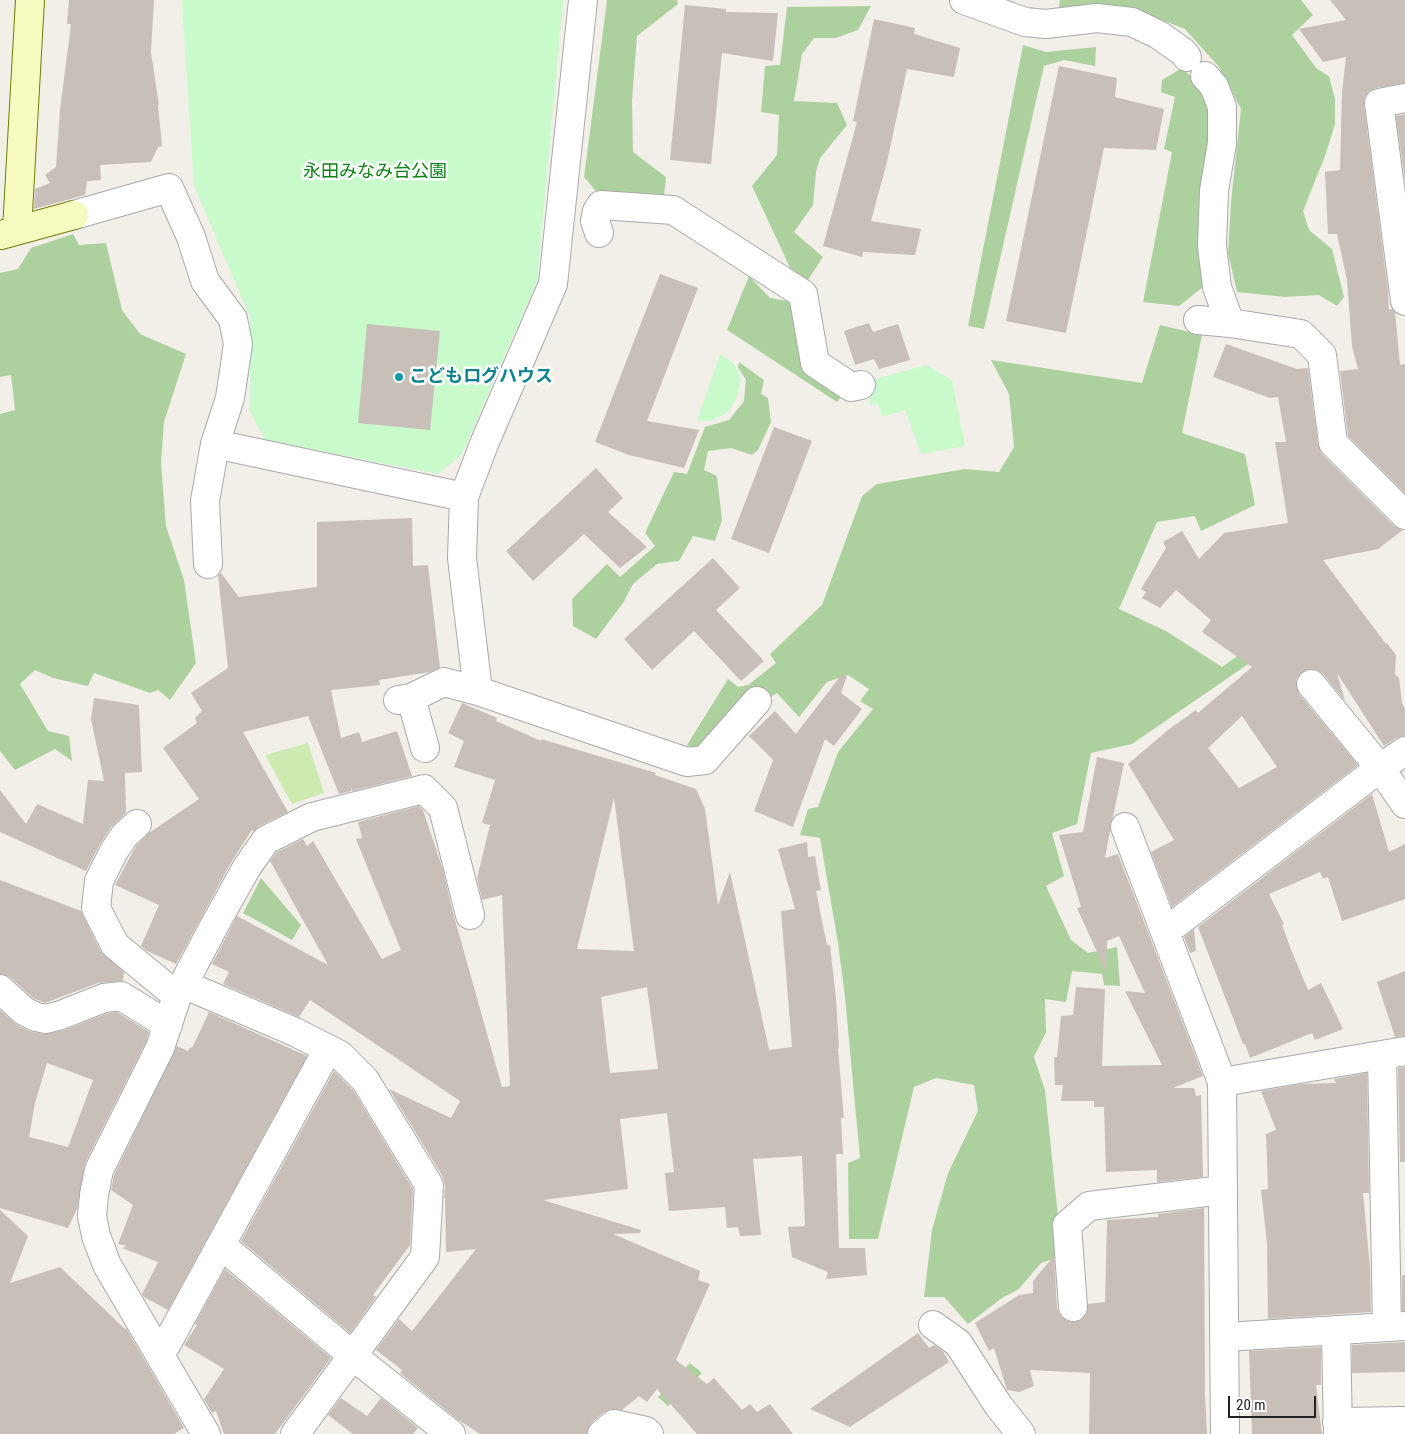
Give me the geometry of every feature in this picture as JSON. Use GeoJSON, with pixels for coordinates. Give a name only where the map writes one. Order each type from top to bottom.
{"type":"FeatureCollection","features":[{"type":"Feature","properties":{"kind":"street"},"geometry":{"type":"LineString","coordinates":[[30,0],[8,233],[169,188],[191,237],[205,281],[233,319],[238,344],[230,398],[215,444],[205,501],[208,564]]}},
{"type":"Feature","properties":{"kind":"street"},"geometry":{"type":"LineString","coordinates":[[478,691],[462,558],[464,497],[484,444],[553,284],[583,0]]}},
{"type":"Feature","properties":{"kind":"street"},"geometry":{"type":"LineString","coordinates":[[964,0],[1025,22],[1046,24],[1097,18],[1132,22],[1159,35],[1183,52],[1214,86],[1222,107],[1222,144],[1214,190],[1212,246],[1217,287],[1230,323]]}},
{"type":"Feature","properties":{"kind":"street"},"geometry":{"type":"LineString","coordinates":[[1405,98],[1379,104],[1405,301]]}},
{"type":"Feature","properties":{"kind":"street"},"geometry":{"type":"LineString","coordinates":[[599,233],[595,221],[596,211],[601,205],[673,210],[803,294],[816,363],[851,386],[861,385]]}},
{"type":"Feature","properties":{"kind":"street"},"geometry":{"type":"LineString","coordinates":[[1198,320],[1301,334],[1322,355],[1332,443],[1405,515]]}},
{"type":"Feature","properties":{"kind":"street"},"geometry":{"type":"LineString","coordinates":[[215,444],[464,497]]}},
{"type":"Feature","properties":{"kind":"street"},"geometry":{"type":"LineString","coordinates":[[425,748],[405,699],[444,682],[673,753],[687,762],[706,760],[757,701]]}},
{"type":"Feature","properties":{"kind":"street"},"geometry":{"type":"LineString","coordinates":[[1311,684],[1380,768],[1405,804]]}},
{"type":"Feature","properties":{"kind":"street"},"geometry":{"type":"LineString","coordinates":[[1165,932],[1405,751]]}},
{"type":"Feature","properties":{"kind":"street"},"geometry":{"type":"LineString","coordinates":[[206,1434],[107,1266],[96,1236],[92,1216],[99,1170],[160,1048],[180,990],[247,867],[266,840],[312,817],[428,783],[443,808],[470,915]]}},
{"type":"Feature","properties":{"kind":"street"},"geometry":{"type":"LineString","coordinates":[[137,824],[119,843],[99,881],[96,908],[115,945],[180,990],[295,1032],[340,1055],[366,1080],[429,1185],[425,1257],[295,1434]]}},
{"type":"Feature","properties":{"kind":"street"},"geometry":{"type":"LineString","coordinates":[[1126,827],[1222,1082],[1226,1434]]}},
{"type":"Feature","properties":{"kind":"street"},"geometry":{"type":"LineString","coordinates":[[0,988],[24,1012],[36,1017],[46,1019],[104,998],[121,996],[168,1025]]}},
{"type":"Feature","properties":{"kind":"street"},"geometry":{"type":"LineString","coordinates":[[160,1356],[328,1049]]}},
{"type":"Feature","properties":{"kind":"street"},"geometry":{"type":"LineString","coordinates":[[1222,1082],[1393,1053],[1396,1326],[1225,1337]]}},
{"type":"Feature","properties":{"kind":"street"},"geometry":{"type":"LineString","coordinates":[[1073,1308],[1068,1225],[1089,1206],[1223,1190]]}},
{"type":"Feature","properties":{"kind":"street"},"geometry":{"type":"LineString","coordinates":[[220,1245],[353,1356],[451,1434]]}},
{"type":"Feature","properties":{"kind":"street"},"geometry":{"type":"LineString","coordinates":[[933,1325],[958,1343],[998,1405],[1021,1434]]}},
{"type":"Feature","properties":{"kind":"street"},"geometry":{"type":"LineString","coordinates":[[1336,1330],[1338,1428],[1405,1421]]}},
{"type":"Feature","properties":{"kind":"street"},"geometry":{"type":"LineString","coordinates":[[602,1434],[614,1424],[646,1431],[649,1434]]}},
{"type":"Feature","properties":{"kind":"green space","name":"永田みなみ台公園"},"geometry":{"type":"Polygon","coordinates":[[[182,0],[563,0],[537,281],[462,454],[438,474],[265,440],[250,411],[250,317],[194,186],[182,0]]]}},
{"type":"Feature","properties":{"kind":"green space"},"geometry":{"type":"Polygon","coordinates":[[[607,0],[677,0],[678,4],[637,36],[632,100],[633,152],[666,177],[664,196],[600,196],[584,177],[607,0]]]}},
{"type":"Feature","properties":{"kind":"green space"},"geometry":{"type":"Polygon","coordinates":[[[1060,0],[1301,0],[1313,15],[1292,35],[1317,69],[1329,76],[1335,99],[1335,124],[1325,156],[1303,211],[1309,230],[1332,249],[1344,297],[1337,306],[1319,295],[1285,297],[1237,292],[1228,253],[1231,202],[1241,109],[1219,67],[1185,29],[1139,11],[1059,7],[1060,0]]]}},
{"type":"Feature","properties":{"kind":"green space"},"geometry":{"type":"Polygon","coordinates":[[[871,6],[858,30],[836,38],[814,38],[802,54],[794,101],[837,103],[847,125],[820,158],[816,172],[813,205],[794,232],[823,257],[806,283],[792,272],[752,186],[777,155],[779,115],[761,112],[765,66],[780,65],[787,7],[871,6]]]}},
{"type":"Feature","properties":{"kind":"green space"},"geometry":{"type":"Polygon","coordinates":[[[1023,45],[1046,52],[1096,47],[1095,66],[1064,60],[1044,66],[984,329],[968,326],[1023,45]]]}},
{"type":"Feature","properties":{"kind":"green space"},"geometry":{"type":"Polygon","coordinates":[[[1182,68],[1205,90],[1216,111],[1208,283],[1179,306],[1143,302],[1172,152],[1164,149],[1175,97],[1161,92],[1162,80],[1182,68]]]}},
{"type":"Feature","properties":{"kind":"green space"},"geometry":{"type":"Polygon","coordinates":[[[73,234],[79,245],[106,243],[122,310],[140,334],[186,354],[164,422],[161,463],[166,526],[184,580],[196,663],[170,700],[158,690],[150,693],[94,673],[88,686],[53,678],[35,670],[20,684],[48,731],[69,736],[72,761],[55,749],[15,770],[0,751],[0,414],[15,410],[11,375],[0,377],[0,273],[18,269],[31,248],[73,234]]]}},
{"type":"Feature","properties":{"kind":"green space"},"geometry":{"type":"Polygon","coordinates":[[[749,276],[770,298],[793,302],[843,395],[837,402],[727,330],[749,276]]]}},
{"type":"Feature","properties":{"kind":"green space"},"geometry":{"type":"Polygon","coordinates":[[[1160,325],[1202,335],[1182,433],[1245,454],[1255,505],[1201,531],[1195,516],[1157,522],[1119,609],[1166,631],[1222,667],[1267,634],[1273,647],[1132,744],[1091,753],[1077,824],[1052,833],[1064,876],[1046,886],[1071,940],[1088,953],[1117,947],[1120,986],[1104,985],[1102,974],[1072,971],[1066,1002],[1045,999],[1046,1032],[1034,1057],[1045,1090],[1062,1256],[1041,1263],[1019,1289],[1002,1298],[968,1324],[944,1297],[924,1297],[932,1230],[948,1173],[978,1111],[974,1085],[936,1078],[914,1087],[878,1239],[849,1239],[848,1163],[860,1158],[845,997],[820,838],[800,835],[808,809],[818,807],[838,752],[873,709],[860,701],[869,689],[848,675],[827,682],[799,717],[777,693],[703,752],[687,745],[728,679],[738,687],[748,685],[776,663],[770,654],[822,605],[862,496],[877,484],[965,469],[999,472],[1014,447],[1009,394],[991,360],[1142,383],[1160,325]]]}},
{"type":"Feature","properties":{"kind":"green space"},"geometry":{"type":"Polygon","coordinates":[[[720,354],[734,364],[741,379],[737,397],[728,412],[713,420],[697,421],[720,354]]]}},
{"type":"Feature","properties":{"kind":"green space"},"geometry":{"type":"Polygon","coordinates":[[[739,362],[764,380],[761,394],[768,398],[771,422],[758,450],[752,455],[731,448],[708,451],[704,470],[717,476],[722,520],[715,541],[693,536],[679,561],[657,564],[633,584],[623,603],[596,639],[573,626],[572,599],[607,564],[620,577],[655,546],[645,533],[674,472],[687,474],[705,427],[729,420],[744,401],[746,380],[738,367],[739,362]]]}},
{"type":"Feature","properties":{"kind":"green space"},"geometry":{"type":"Polygon","coordinates":[[[926,365],[952,380],[965,446],[921,454],[905,410],[882,417],[878,404],[870,405],[868,381],[926,365]]]}},
{"type":"Feature","properties":{"kind":"green space"},"geometry":{"type":"Polygon","coordinates":[[[308,743],[324,793],[292,804],[265,755],[308,743]]]}},
{"type":"Feature","properties":{"kind":"green space"},"geometry":{"type":"Polygon","coordinates":[[[261,878],[301,925],[292,940],[243,913],[261,878]]]}},
{"type":"Feature","properties":{"kind":"green space"},"geometry":{"type":"Polygon","coordinates":[[[690,1363],[702,1373],[668,1406],[658,1397],[690,1363]]]}},
{"type":"Feature","properties":{"kind":"building"},"geometry":{"type":"Polygon","coordinates":[[[69,0],[154,0],[151,52],[159,105],[162,146],[158,147],[151,162],[100,165],[101,180],[87,181],[85,195],[34,209],[35,189],[50,183],[45,175],[56,167],[60,110],[71,24],[67,24],[69,0]]]}},
{"type":"Feature","properties":{"kind":"building"},"geometry":{"type":"Polygon","coordinates":[[[1330,0],[1405,0],[1405,83],[1369,91],[1365,97],[1364,105],[1389,310],[1392,309],[1395,312],[1400,365],[1405,364],[1405,493],[1348,436],[1340,371],[1358,369],[1352,346],[1347,280],[1337,234],[1328,234],[1325,172],[1340,170],[1342,92],[1346,57],[1323,62],[1299,29],[1346,20],[1330,0]]]}},
{"type":"Feature","properties":{"kind":"building"},"geometry":{"type":"Polygon","coordinates":[[[685,5],[726,9],[726,12],[778,13],[773,61],[722,53],[711,164],[670,160],[685,5]]]}},
{"type":"Feature","properties":{"kind":"building"},"geometry":{"type":"Polygon","coordinates":[[[874,19],[915,28],[914,34],[960,48],[954,77],[907,69],[887,162],[871,221],[921,229],[915,255],[863,252],[862,257],[823,246],[857,122],[853,121],[874,19]]]}},
{"type":"Feature","properties":{"kind":"building"},"geometry":{"type":"Polygon","coordinates":[[[1059,66],[1117,78],[1115,97],[1164,109],[1156,150],[1104,148],[1066,333],[1006,321],[1059,66]]]}},
{"type":"Feature","properties":{"kind":"building"},"geometry":{"type":"Polygon","coordinates":[[[1405,114],[1405,181],[1396,116],[1405,114]]]}},
{"type":"Feature","properties":{"kind":"building"},"geometry":{"type":"Polygon","coordinates":[[[660,274],[698,288],[647,421],[699,430],[684,468],[629,455],[595,442],[660,274]]]}},
{"type":"Feature","properties":{"kind":"building"},"geometry":{"type":"Polygon","coordinates":[[[869,323],[873,332],[898,324],[910,360],[879,369],[874,359],[855,365],[844,331],[869,323]]]}},
{"type":"Feature","properties":{"kind":"building","name":"こどもログハウス"},"geometry":{"type":"Polygon","coordinates":[[[367,324],[440,331],[430,430],[358,423],[367,324]]]}},
{"type":"Feature","properties":{"kind":"building"},"geometry":{"type":"Polygon","coordinates":[[[1226,344],[1297,369],[1308,368],[1318,445],[1322,454],[1394,526],[1403,530],[1378,549],[1323,560],[1396,655],[1395,674],[1399,678],[1402,703],[1405,709],[1405,736],[1396,738],[1384,746],[1337,673],[1345,701],[1323,674],[1317,670],[1309,669],[1302,672],[1296,679],[1299,694],[1358,765],[1172,907],[1151,852],[1174,840],[1128,764],[1168,730],[1196,710],[1198,713],[1252,667],[1202,632],[1211,620],[1176,590],[1160,608],[1142,598],[1146,592],[1141,589],[1166,548],[1163,542],[1182,531],[1199,559],[1224,533],[1288,523],[1275,442],[1286,442],[1278,397],[1270,398],[1213,377],[1226,344]],[[1242,716],[1208,748],[1239,788],[1277,767],[1242,716]]]}},
{"type":"Feature","properties":{"kind":"building"},"geometry":{"type":"Polygon","coordinates":[[[774,427],[812,441],[769,553],[731,539],[774,427]]]}},
{"type":"Feature","properties":{"kind":"building"},"geometry":{"type":"Polygon","coordinates":[[[596,468],[623,498],[608,512],[647,547],[620,568],[584,534],[533,581],[506,551],[596,468]]]}},
{"type":"Feature","properties":{"kind":"building"},"geometry":{"type":"Polygon","coordinates":[[[412,518],[413,566],[428,565],[440,668],[430,672],[379,680],[380,685],[331,690],[341,738],[359,732],[362,742],[397,731],[412,776],[352,791],[351,787],[351,791],[339,794],[308,716],[243,732],[288,812],[252,830],[233,859],[176,964],[147,951],[141,946],[159,905],[115,885],[136,846],[149,833],[199,799],[163,748],[197,723],[195,718],[202,711],[191,693],[228,668],[218,575],[221,573],[239,597],[317,587],[317,522],[412,518]]]}},
{"type":"Feature","properties":{"kind":"building"},"geometry":{"type":"Polygon","coordinates":[[[713,558],[740,588],[716,610],[764,661],[741,681],[694,631],[652,670],[624,639],[713,558]]]}},
{"type":"Feature","properties":{"kind":"building"},"geometry":{"type":"Polygon","coordinates":[[[842,674],[847,676],[841,693],[862,709],[834,746],[825,739],[793,827],[754,811],[773,760],[749,736],[775,711],[796,734],[842,674]]]}},
{"type":"Feature","properties":{"kind":"building"},"geometry":{"type":"Polygon","coordinates":[[[94,698],[139,705],[142,772],[125,773],[126,813],[111,827],[86,871],[0,832],[0,790],[26,824],[37,804],[83,824],[88,780],[104,781],[91,719],[94,698]]]}},
{"type":"Feature","properties":{"kind":"building"},"geometry":{"type":"Polygon","coordinates":[[[462,703],[497,718],[496,721],[541,741],[541,739],[656,773],[655,775],[696,789],[705,809],[718,905],[730,872],[769,1050],[792,1047],[781,911],[795,909],[778,849],[807,842],[808,857],[815,856],[821,890],[816,891],[827,945],[830,945],[836,999],[844,1118],[841,1118],[843,1154],[836,1154],[839,1248],[865,1248],[867,1275],[826,1279],[828,1272],[792,1257],[788,1227],[805,1226],[802,1156],[753,1159],[761,1235],[740,1236],[738,1227],[727,1228],[725,1207],[669,1211],[665,1173],[674,1172],[667,1113],[620,1119],[628,1189],[543,1200],[641,1230],[640,1233],[613,1234],[700,1271],[698,1280],[710,1284],[676,1360],[707,1384],[714,1378],[742,1410],[750,1404],[757,1412],[770,1404],[793,1434],[697,1434],[657,1389],[647,1402],[639,1396],[622,1410],[611,1409],[604,1412],[592,1422],[587,1434],[480,1434],[457,1419],[400,1373],[402,1370],[376,1350],[399,1319],[412,1331],[476,1249],[446,1252],[445,1186],[443,1177],[389,1089],[451,1118],[460,1101],[310,1000],[299,1017],[223,984],[229,972],[212,964],[237,916],[328,965],[270,861],[277,852],[303,839],[307,846],[313,841],[382,959],[401,950],[356,839],[362,838],[358,822],[419,806],[423,810],[443,870],[452,909],[502,1087],[510,1086],[502,895],[482,900],[477,878],[490,825],[482,823],[495,780],[454,767],[464,741],[448,733],[462,703]],[[614,798],[577,949],[634,951],[614,798]],[[647,987],[601,997],[610,1073],[658,1069],[647,987]]]}},
{"type":"Feature","properties":{"kind":"building"},"geometry":{"type":"Polygon","coordinates":[[[1097,757],[1124,763],[1110,824],[1105,858],[1118,854],[1203,1076],[1173,1088],[1194,1088],[1196,1096],[1201,1095],[1203,1177],[1157,1182],[1157,1170],[1106,1172],[1104,1107],[1094,1107],[1094,1101],[1061,1101],[1063,1085],[1055,1085],[1054,1057],[1057,1057],[1061,1016],[1073,1015],[1076,987],[1105,989],[1102,1066],[1162,1065],[1125,991],[1145,993],[1119,936],[1107,941],[1106,972],[1077,908],[1081,907],[1059,835],[1083,832],[1097,757]]]}},
{"type":"Feature","properties":{"kind":"building"},"geometry":{"type":"Polygon","coordinates":[[[1372,794],[1389,852],[1405,844],[1405,899],[1342,921],[1328,877],[1323,879],[1320,872],[1269,894],[1284,924],[1282,925],[1290,947],[1308,990],[1321,983],[1343,1029],[1315,1040],[1312,1033],[1250,1058],[1198,927],[1372,794]]]}},
{"type":"Feature","properties":{"kind":"building"},"geometry":{"type":"Polygon","coordinates":[[[0,880],[81,911],[101,952],[124,972],[123,981],[98,983],[45,1003],[33,998],[10,977],[0,974],[0,880]]]}},
{"type":"Feature","properties":{"kind":"building"},"geometry":{"type":"Polygon","coordinates":[[[1194,929],[1196,951],[1190,953],[1184,937],[1194,929]]]}},
{"type":"Feature","properties":{"kind":"building"},"geometry":{"type":"Polygon","coordinates":[[[1405,971],[1405,1036],[1395,1037],[1377,982],[1405,971]]]}},
{"type":"Feature","properties":{"kind":"building"},"geometry":{"type":"Polygon","coordinates":[[[0,1010],[17,1025],[29,1031],[43,1034],[65,1030],[108,1013],[117,1012],[149,1032],[146,1042],[85,1163],[77,1209],[68,1228],[0,1208],[0,1010]],[[47,1063],[35,1103],[29,1137],[68,1147],[93,1080],[47,1063]]]}},
{"type":"Feature","properties":{"kind":"building"},"geometry":{"type":"Polygon","coordinates":[[[209,1012],[307,1056],[168,1310],[144,1297],[142,1294],[158,1262],[122,1248],[127,1246],[118,1244],[133,1205],[111,1190],[114,1175],[177,1046],[188,1051],[190,1047],[192,1048],[209,1012]]]}},
{"type":"Feature","properties":{"kind":"building"},"geometry":{"type":"Polygon","coordinates":[[[1405,1067],[1405,1162],[1400,1162],[1398,1068],[1405,1067]]]}},
{"type":"Feature","properties":{"kind":"building"},"geometry":{"type":"Polygon","coordinates":[[[334,1071],[353,1090],[413,1189],[410,1245],[373,1295],[376,1297],[350,1333],[241,1241],[334,1071]]]}},
{"type":"Feature","properties":{"kind":"building"},"geometry":{"type":"Polygon","coordinates":[[[1367,1073],[1369,1193],[1363,1193],[1370,1268],[1371,1312],[1268,1319],[1267,1243],[1261,1190],[1268,1189],[1266,1134],[1276,1130],[1261,1091],[1302,1084],[1336,1083],[1334,1079],[1367,1073]]]}},
{"type":"Feature","properties":{"kind":"building"},"geometry":{"type":"Polygon","coordinates":[[[1204,1208],[1207,1434],[1089,1434],[1090,1373],[1030,1370],[1034,1386],[1019,1392],[1007,1390],[994,1348],[989,1351],[975,1323],[1019,1295],[1033,1293],[1033,1281],[1054,1256],[1057,1308],[1060,1315],[1067,1321],[1075,1322],[1081,1320],[1087,1313],[1088,1304],[1105,1302],[1107,1220],[1158,1217],[1158,1214],[1204,1208]]]}},
{"type":"Feature","properties":{"kind":"building"},"geometry":{"type":"Polygon","coordinates":[[[0,1210],[28,1236],[10,1283],[60,1267],[126,1328],[184,1428],[174,1434],[0,1434],[0,1210]]]}},
{"type":"Feature","properties":{"kind":"building"},"geometry":{"type":"Polygon","coordinates":[[[225,1269],[331,1358],[275,1434],[224,1434],[216,1411],[212,1413],[204,1399],[224,1369],[184,1345],[197,1325],[195,1324],[225,1269]]]}},
{"type":"Feature","properties":{"kind":"building"},"geometry":{"type":"Polygon","coordinates":[[[1402,1275],[1405,1275],[1405,1311],[1402,1311],[1402,1275]]]}},
{"type":"Feature","properties":{"kind":"building"},"geometry":{"type":"Polygon","coordinates":[[[918,1333],[929,1348],[934,1345],[943,1351],[949,1362],[850,1427],[810,1409],[918,1333]]]}},
{"type":"Feature","properties":{"kind":"building"},"geometry":{"type":"Polygon","coordinates":[[[1405,1342],[1405,1372],[1352,1373],[1352,1345],[1405,1342]]]}},
{"type":"Feature","properties":{"kind":"building"},"geometry":{"type":"Polygon","coordinates":[[[1321,1347],[1321,1385],[1316,1385],[1322,1434],[1252,1434],[1249,1351],[1321,1347]]]}},
{"type":"Feature","properties":{"kind":"building"},"geometry":{"type":"Polygon","coordinates":[[[341,1398],[367,1416],[381,1398],[418,1428],[413,1434],[353,1434],[328,1415],[341,1398]]]}},
{"type":"Feature","properties":{"kind":"place","name":"こどもログハウス"},"geometry":{"type":"Point","coordinates":[399,377]}}]}
